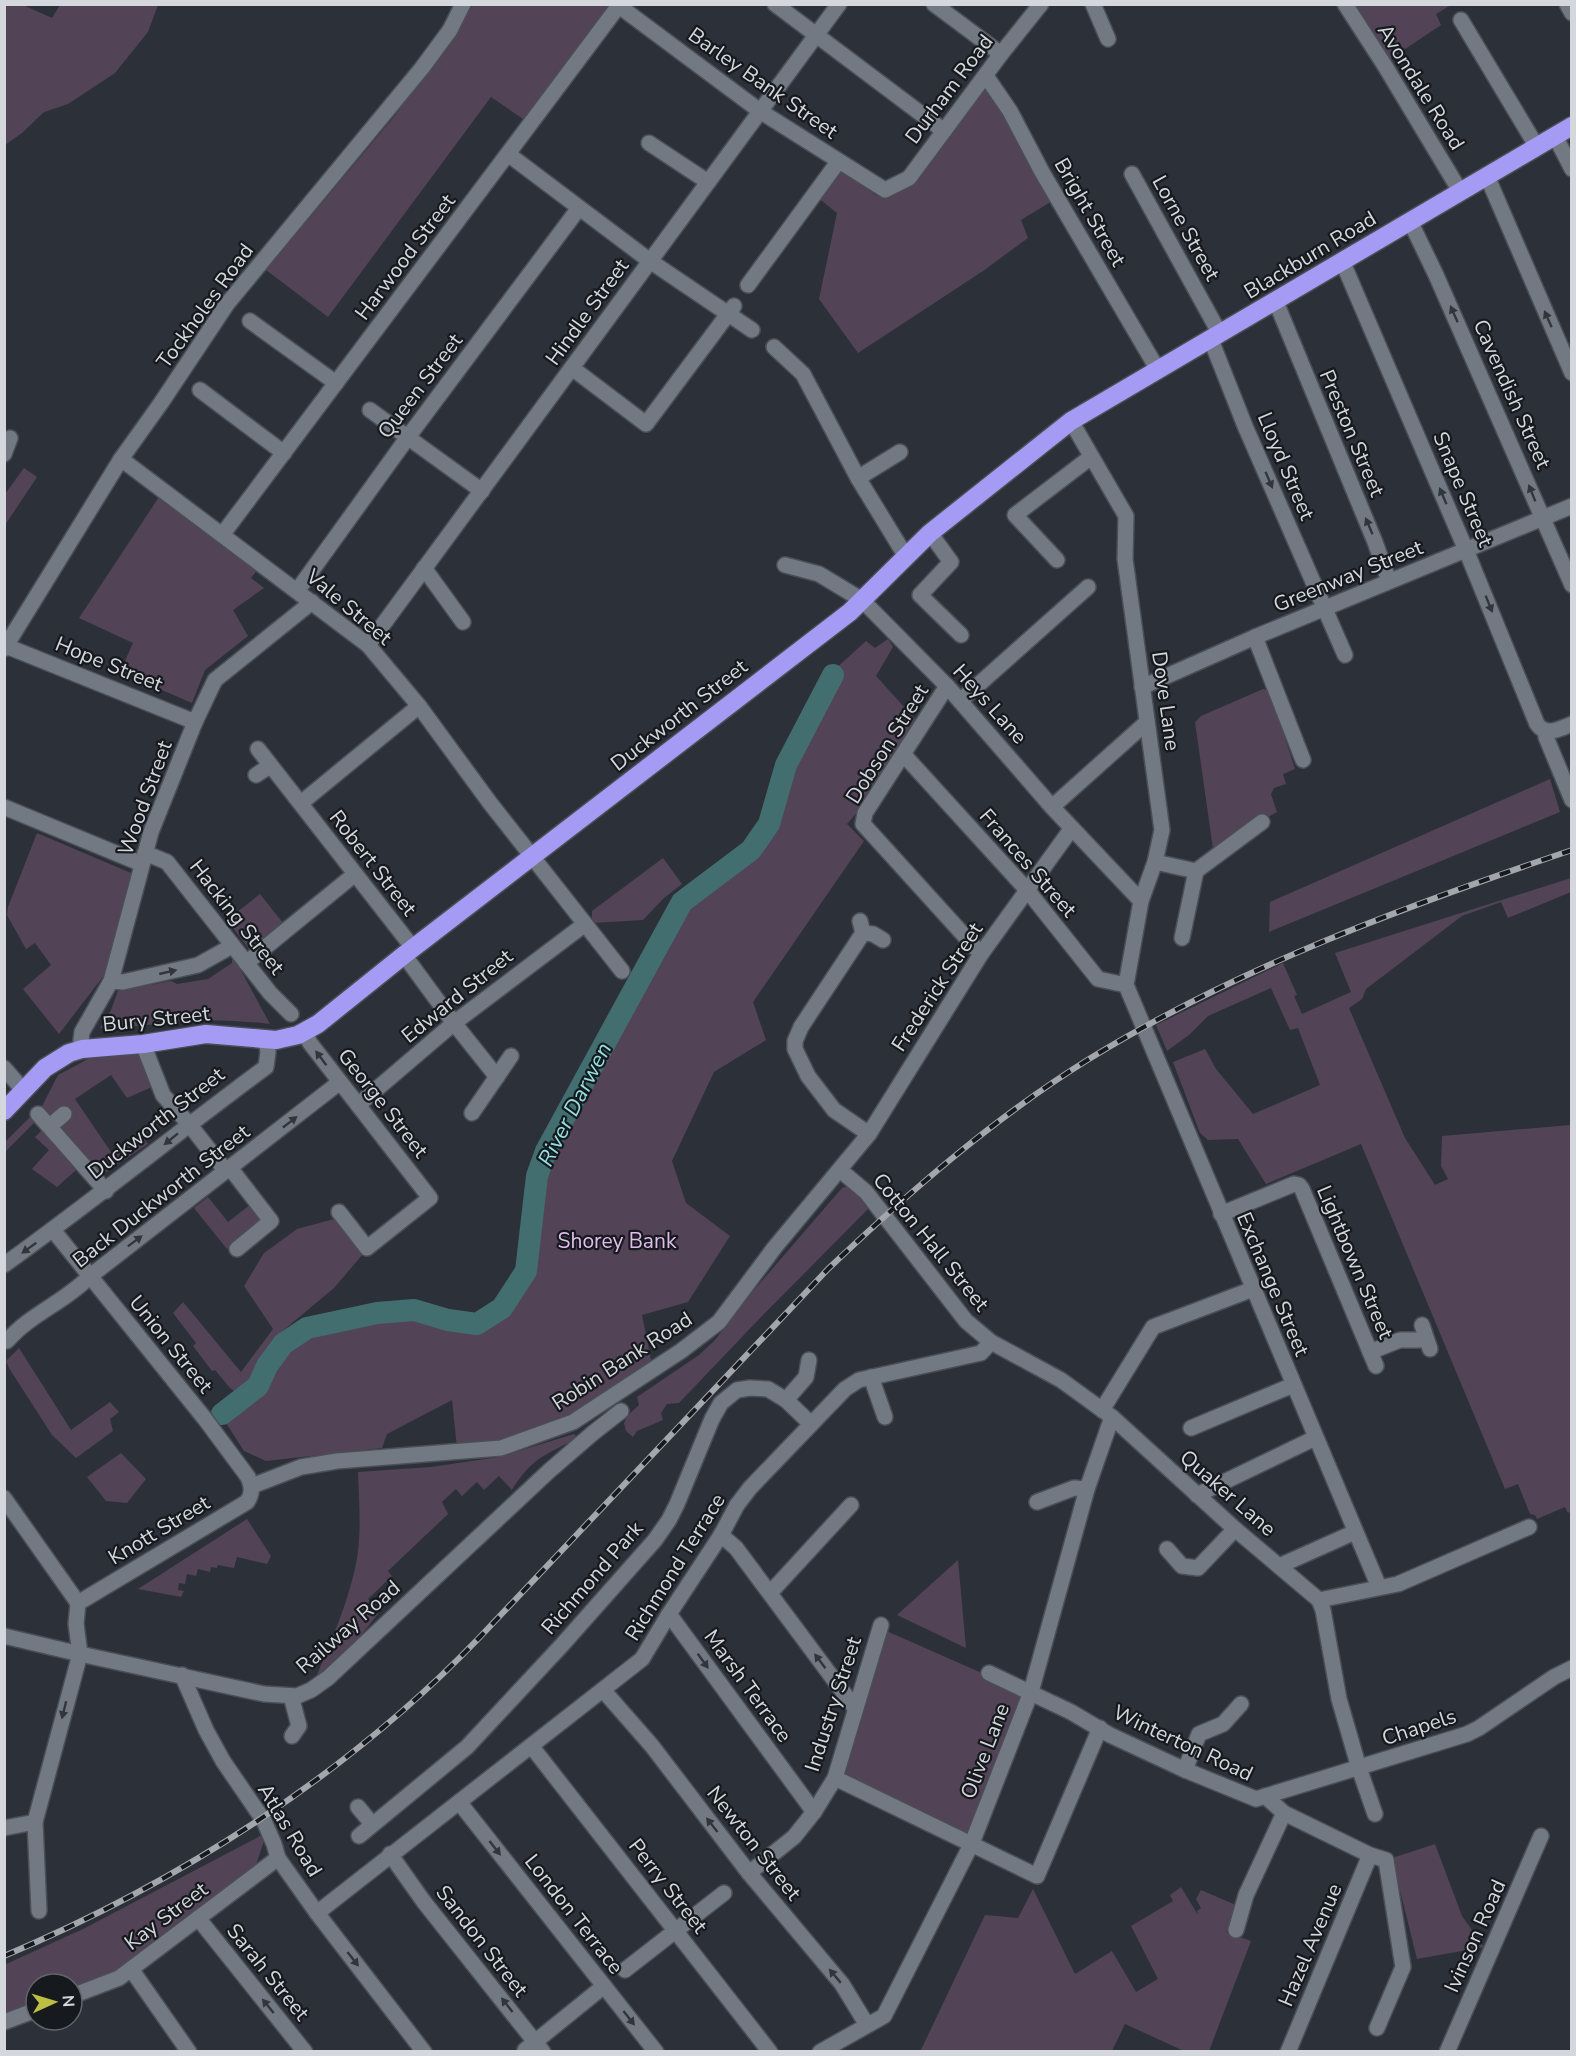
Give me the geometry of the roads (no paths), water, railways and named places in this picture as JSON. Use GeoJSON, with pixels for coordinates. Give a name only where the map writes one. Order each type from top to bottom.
{"type":"FeatureCollection","features":[{"type":"Feature","properties":{"kind":"highway","name":"Blackburn Road"},"geometry":{"type":"LineString","coordinates":[[1071,422],[1572,126]]}},
{"type":"Feature","properties":{"kind":"highway","name":"Duckworth Street"},"geometry":{"type":"LineString","coordinates":[[305,1032],[841,619],[930,533],[1071,422]]}},
{"type":"Feature","properties":{"kind":"highway","name":"Bury Street"},"geometry":{"type":"LineString","coordinates":[[4,1111],[45,1068],[59,1058],[82,1049],[143,1044],[206,1034],[266,1040],[291,1037],[305,1032]]}},
{"type":"Feature","properties":{"kind":"street","name":"Tockholes Road"},"geometry":{"type":"LineString","coordinates":[[5,647],[121,459],[227,304],[422,68],[450,30],[463,4]]}},
{"type":"Feature","properties":{"kind":"street"},"geometry":{"type":"LineString","coordinates":[[775,4],[944,131]]}},
{"type":"Feature","properties":{"kind":"street","name":"Hindle Street"},"geometry":{"type":"LineString","coordinates":[[368,645],[839,4]]}},
{"type":"Feature","properties":{"kind":"street"},"geometry":{"type":"LineString","coordinates":[[934,4],[1001,54]]}},
{"type":"Feature","properties":{"kind":"street","name":"Durham Road"},"geometry":{"type":"LineString","coordinates":[[885,190],[909,178],[1041,4]]}},
{"type":"Feature","properties":{"kind":"street"},"geometry":{"type":"LineString","coordinates":[[1093,4],[1108,39]]}},
{"type":"Feature","properties":{"kind":"street","name":"Avondale Road"},"geometry":{"type":"LineString","coordinates":[[1345,4],[1460,191]]}},
{"type":"Feature","properties":{"kind":"street"},"geometry":{"type":"LineString","coordinates":[[1567,4],[1572,13]]}},
{"type":"Feature","properties":{"kind":"street","name":"Barley Bank Street"},"geometry":{"type":"LineString","coordinates":[[620,5],[760,111],[885,190]]}},
{"type":"Feature","properties":{"kind":"street","name":"Harwood Street"},"geometry":{"type":"LineString","coordinates":[[222,535],[620,5]]}},
{"type":"Feature","properties":{"kind":"street"},"geometry":{"type":"LineString","coordinates":[[1461,20],[1537,147]]}},
{"type":"Feature","properties":{"kind":"street","name":"Bright Street"},"geometry":{"type":"LineString","coordinates":[[986,76],[1010,111],[1158,370]]}},
{"type":"Feature","properties":{"kind":"street"},"geometry":{"type":"LineString","coordinates":[[1555,136],[1572,169]]}},
{"type":"Feature","properties":{"kind":"street"},"geometry":{"type":"LineString","coordinates":[[649,143],[708,182]]}},
{"type":"Feature","properties":{"kind":"street"},"geometry":{"type":"LineString","coordinates":[[508,154],[650,261],[731,310],[752,330]]}},
{"type":"Feature","properties":{"kind":"street"},"geometry":{"type":"LineString","coordinates":[[748,285],[838,162]]}},
{"type":"Feature","properties":{"kind":"street","name":"Lorne Street"},"geometry":{"type":"LineString","coordinates":[[1132,174],[1216,337]]}},
{"type":"Feature","properties":{"kind":"street"},"geometry":{"type":"LineString","coordinates":[[1487,176],[1572,373]]}},
{"type":"Feature","properties":{"kind":"street","name":"Queen Street"},"geometry":{"type":"LineString","coordinates":[[297,591],[408,437],[579,208]]}},
{"type":"Feature","properties":{"kind":"street","name":"Cavendish Street"},"geometry":{"type":"LineString","coordinates":[[1410,221],[1441,285],[1572,585]]}},
{"type":"Feature","properties":{"kind":"street","name":"Snape Street"},"geometry":{"type":"LineString","coordinates":[[1342,263],[1466,550],[1537,724],[1546,731],[1546,737],[1570,795]]}},
{"type":"Feature","properties":{"kind":"street","name":"Preston Street"},"geometry":{"type":"LineString","coordinates":[[1276,302],[1389,581]]}},
{"type":"Feature","properties":{"kind":"street"},"geometry":{"type":"LineString","coordinates":[[572,368],[646,424],[731,310]]}},
{"type":"Feature","properties":{"kind":"street"},"geometry":{"type":"LineString","coordinates":[[250,321],[336,383]]}},
{"type":"Feature","properties":{"kind":"street","name":"Lloyd Street"},"geometry":{"type":"LineString","coordinates":[[1216,337],[1245,426],[1345,656]]}},
{"type":"Feature","properties":{"kind":"street"},"geometry":{"type":"LineString","coordinates":[[774,347],[803,374],[858,478],[905,555]]}},
{"type":"Feature","properties":{"kind":"street"},"geometry":{"type":"LineString","coordinates":[[200,390],[284,453]]}},
{"type":"Feature","properties":{"kind":"street"},"geometry":{"type":"LineString","coordinates":[[370,410],[482,490]]}},
{"type":"Feature","properties":{"kind":"street","name":"Dove Lane"},"geometry":{"type":"LineString","coordinates":[[1071,422],[1126,516],[1125,559],[1162,830],[1155,862],[1141,901],[1128,991]]}},
{"type":"Feature","properties":{"kind":"street"},"geometry":{"type":"LineString","coordinates":[[4,454],[10,438]]}},
{"type":"Feature","properties":{"kind":"street"},"geometry":{"type":"LineString","coordinates":[[858,478],[900,452]]}},
{"type":"Feature","properties":{"kind":"street"},"geometry":{"type":"LineString","coordinates":[[1057,560],[1015,515],[1091,457]]}},
{"type":"Feature","properties":{"kind":"street","name":"Vale Street"},"geometry":{"type":"LineString","coordinates":[[121,459],[368,645],[419,706],[532,857],[622,971]]}},
{"type":"Feature","properties":{"kind":"street","name":"Greenway Street"},"geometry":{"type":"LineString","coordinates":[[1142,687],[1255,637],[1572,506]]}},
{"type":"Feature","properties":{"kind":"street"},"geometry":{"type":"LineString","coordinates":[[930,533],[951,562],[920,594],[961,635]]}},
{"type":"Feature","properties":{"kind":"street","name":"Heys Lane"},"geometry":{"type":"LineString","coordinates":[[784,565],[819,574],[862,600],[960,700],[1052,807],[1141,901]]}},
{"type":"Feature","properties":{"kind":"street"},"geometry":{"type":"LineString","coordinates":[[424,568],[463,622]]}},
{"type":"Feature","properties":{"kind":"street"},"geometry":{"type":"LineString","coordinates":[[960,700],[1088,587]]}},
{"type":"Feature","properties":{"kind":"street","name":"Wood Street"},"geometry":{"type":"LineString","coordinates":[[82,1049],[82,1032],[111,981],[151,832],[214,680],[312,602]]}},
{"type":"Feature","properties":{"kind":"street"},"geometry":{"type":"LineString","coordinates":[[1255,637],[1303,760]]}},
{"type":"Feature","properties":{"kind":"street","name":"Hope Street"},"geometry":{"type":"LineString","coordinates":[[5,647],[195,722]]}},
{"type":"Feature","properties":{"kind":"street","name":"Dobson Street"},"geometry":{"type":"LineString","coordinates":[[947,686],[865,813],[863,824],[981,954]]}},
{"type":"Feature","properties":{"kind":"street"},"geometry":{"type":"LineString","coordinates":[[301,803],[419,706]]}},
{"type":"Feature","properties":{"kind":"street"},"geometry":{"type":"LineString","coordinates":[[1052,807],[1147,722]]}},
{"type":"Feature","properties":{"kind":"street"},"geometry":{"type":"LineString","coordinates":[[1546,731],[1554,731],[1572,724]]}},
{"type":"Feature","properties":{"kind":"street","name":"Robert Street"},"geometry":{"type":"LineString","coordinates":[[258,749],[355,874],[454,1023],[497,1077]]}},
{"type":"Feature","properties":{"kind":"street","name":"Frances Street"},"geometry":{"type":"LineString","coordinates":[[904,755],[1028,891],[1098,979],[1128,991]]}},
{"type":"Feature","properties":{"kind":"street"},"geometry":{"type":"LineString","coordinates":[[256,775],[270,766]]}},
{"type":"Feature","properties":{"kind":"street","name":"Hacking Street"},"geometry":{"type":"LineString","coordinates":[[4,807],[144,858],[168,862],[270,993],[291,1014]]}},
{"type":"Feature","properties":{"kind":"street"},"geometry":{"type":"LineString","coordinates":[[1182,938],[1196,872],[1262,822]]}},
{"type":"Feature","properties":{"kind":"street","name":"Frederick Street"},"geometry":{"type":"LineString","coordinates":[[840,1170],[869,1134],[981,954],[1072,828]]}},
{"type":"Feature","properties":{"kind":"street"},"geometry":{"type":"LineString","coordinates":[[1155,862],[1196,872]]}},
{"type":"Feature","properties":{"kind":"street"},"geometry":{"type":"LineString","coordinates":[[246,963],[355,874]]}},
{"type":"Feature","properties":{"kind":"street","name":"Edward Street"},"geometry":{"type":"LineString","coordinates":[[358,1106],[454,1023],[585,924]]}},
{"type":"Feature","properties":{"kind":"street"},"geometry":{"type":"LineString","coordinates":[[869,1134],[834,1110],[808,1076],[795,1049],[795,1041],[801,1027],[862,927],[883,940]]}},
{"type":"Feature","properties":{"kind":"street"},"geometry":{"type":"LineString","coordinates":[[111,981],[123,982],[198,964],[232,946]]}},
{"type":"Feature","properties":{"kind":"street","name":"Exchange Street"},"geometry":{"type":"LineString","coordinates":[[1128,991],[1379,1587]]}},
{"type":"Feature","properties":{"kind":"street","name":"George Street"},"geometry":{"type":"LineString","coordinates":[[305,1032],[310,1043],[430,1198],[367,1248],[339,1212]]}},
{"type":"Feature","properties":{"kind":"street","name":"Duckworth Street"},"geometry":{"type":"LineString","coordinates":[[4,1265],[106,1191],[189,1124],[266,1067],[268,1052],[266,1040]]}},
{"type":"Feature","properties":{"kind":"street"},"geometry":{"type":"LineString","coordinates":[[143,1044],[164,1095],[222,1166],[234,1173],[271,1221],[243,1249]]}},
{"type":"Feature","properties":{"kind":"street"},"geometry":{"type":"LineString","coordinates":[[472,1113],[511,1056]]}},
{"type":"Feature","properties":{"kind":"street"},"geometry":{"type":"LineString","coordinates":[[4,1068],[24,1091]]}},
{"type":"Feature","properties":{"kind":"street","name":"Back Duckworth Street"},"geometry":{"type":"LineString","coordinates":[[7,1341],[38,1313],[82,1284],[340,1082]]}},
{"type":"Feature","properties":{"kind":"street"},"geometry":{"type":"LineString","coordinates":[[38,1113],[106,1191]]}},
{"type":"Feature","properties":{"kind":"street"},"geometry":{"type":"LineString","coordinates":[[50,1126],[64,1114]]}},
{"type":"Feature","properties":{"kind":"street","name":"Cotton Hall Street"},"geometry":{"type":"LineString","coordinates":[[840,1170],[866,1192],[966,1321],[991,1342],[1061,1380],[1107,1413]]}},
{"type":"Feature","properties":{"kind":"street","name":"Robin Bank Road"},"geometry":{"type":"LineString","coordinates":[[252,1486],[301,1467],[338,1461],[501,1448],[573,1422],[681,1351],[719,1322],[775,1247],[840,1170]]}},
{"type":"Feature","properties":{"kind":"street","name":"Lightbown Street"},"geometry":{"type":"LineString","coordinates":[[1221,1214],[1299,1185],[1373,1359],[1400,1340],[1420,1340],[1426,1337]]}},
{"type":"Feature","properties":{"kind":"street","name":"Union Street"},"geometry":{"type":"LineString","coordinates":[[53,1230],[205,1419],[248,1477],[252,1486]]}},
{"type":"Feature","properties":{"kind":"street","name":"Olive Lane"},"geometry":{"type":"LineString","coordinates":[[820,2052],[884,2016],[972,1843],[1031,1692],[1107,1413],[1153,1327],[1253,1289]]}},
{"type":"Feature","properties":{"kind":"street","name":"Richmond Terrace"},"geometry":{"type":"LineString","coordinates":[[317,1913],[642,1659],[721,1535],[737,1505],[750,1488],[845,1389],[859,1380],[981,1353],[991,1342]]}},
{"type":"Feature","properties":{"kind":"street"},"geometry":{"type":"LineString","coordinates":[[786,1400],[807,1377],[809,1360]]}},
{"type":"Feature","properties":{"kind":"street"},"geometry":{"type":"LineString","coordinates":[[871,1377],[885,1417]]}},
{"type":"Feature","properties":{"kind":"street"},"geometry":{"type":"LineString","coordinates":[[1191,1428],[1293,1385]]}},
{"type":"Feature","properties":{"kind":"street","name":"Richmond Park"},"geometry":{"type":"LineString","coordinates":[[358,1836],[467,1748],[655,1540],[677,1504],[712,1419],[721,1403],[737,1390],[768,1389],[786,1400],[811,1424]]}},
{"type":"Feature","properties":{"kind":"street","name":"Railway Road"},"geometry":{"type":"LineString","coordinates":[[4,1636],[183,1675],[249,1695],[297,1696],[328,1678],[549,1471],[621,1411]]}},
{"type":"Feature","properties":{"kind":"street","name":"Quaker Lane"},"geometry":{"type":"LineString","coordinates":[[1107,1413],[1234,1529],[1318,1600]]}},
{"type":"Feature","properties":{"kind":"street"},"geometry":{"type":"LineString","coordinates":[[1197,1495],[1315,1438]]}},
{"type":"Feature","properties":{"kind":"street","name":"Knott Street"},"geometry":{"type":"LineString","coordinates":[[78,1603],[247,1502],[251,1496],[252,1486]]}},
{"type":"Feature","properties":{"kind":"street"},"geometry":{"type":"LineString","coordinates":[[1037,1502],[1074,1488],[1087,1489]]}},
{"type":"Feature","properties":{"kind":"street"},"geometry":{"type":"LineString","coordinates":[[4,1498],[78,1603],[76,1624],[80,1654],[35,1822],[39,1911]]}},
{"type":"Feature","properties":{"kind":"street"},"geometry":{"type":"LineString","coordinates":[[770,1593],[851,1505]]}},
{"type":"Feature","properties":{"kind":"street"},"geometry":{"type":"LineString","coordinates":[[1376,1814],[1359,1768],[1339,1699],[1323,1610],[1318,1600],[1398,1584],[1528,1527]]}},
{"type":"Feature","properties":{"kind":"street"},"geometry":{"type":"LineString","coordinates":[[1167,1549],[1182,1566],[1198,1568],[1234,1529]]}},
{"type":"Feature","properties":{"kind":"street"},"geometry":{"type":"LineString","coordinates":[[1279,1566],[1355,1532]]}},
{"type":"Feature","properties":{"kind":"street"},"geometry":{"type":"LineString","coordinates":[[721,1535],[736,1548],[855,1708]]}},
{"type":"Feature","properties":{"kind":"street","name":"Marsh Terrace"},"geometry":{"type":"LineString","coordinates":[[669,1614],[814,1812]]}},
{"type":"Feature","properties":{"kind":"street","name":"Industry Street"},"geometry":{"type":"LineString","coordinates":[[750,1873],[794,1838],[814,1812],[835,1778],[881,1624]]}},
{"type":"Feature","properties":{"kind":"street","name":"Chapels"},"geometry":{"type":"LineString","coordinates":[[1265,1796],[1467,1734],[1554,1677],[1572,1668]]}},
{"type":"Feature","properties":{"kind":"street","name":"Winterton Road"},"geometry":{"type":"LineString","coordinates":[[989,1673],[1031,1692],[1110,1735],[1185,1770],[1256,1799],[1265,1796],[1284,1814],[1370,1855],[1386,1860],[1403,1966],[1377,2028]]}},
{"type":"Feature","properties":{"kind":"street","name":"Atlas Road"},"geometry":{"type":"LineString","coordinates":[[183,1675],[206,1730],[223,1761],[264,1821],[278,1858],[317,1913],[424,2052]]}},
{"type":"Feature","properties":{"kind":"street","name":"Newton Street"},"geometry":{"type":"LineString","coordinates":[[603,1690],[652,1746],[750,1873],[842,1984],[867,2025]]}},
{"type":"Feature","properties":{"kind":"street"},"geometry":{"type":"LineString","coordinates":[[291,1696],[299,1726],[292,1736]]}},
{"type":"Feature","properties":{"kind":"street"},"geometry":{"type":"LineString","coordinates":[[1185,1770],[1199,1734],[1223,1724],[1241,1704]]}},
{"type":"Feature","properties":{"kind":"street"},"geometry":{"type":"LineString","coordinates":[[835,1778],[1037,1876],[1100,1728]]}},
{"type":"Feature","properties":{"kind":"street","name":"Perry Street"},"geometry":{"type":"LineString","coordinates":[[532,1746],[770,2052]]}},
{"type":"Feature","properties":{"kind":"street","name":"London Terrace"},"geometry":{"type":"LineString","coordinates":[[459,1802],[656,2052]]}},
{"type":"Feature","properties":{"kind":"street"},"geometry":{"type":"LineString","coordinates":[[358,1807],[372,1824]]}},
{"type":"Feature","properties":{"kind":"street"},"geometry":{"type":"LineString","coordinates":[[1236,1930],[1246,1895],[1284,1814]]}},
{"type":"Feature","properties":{"kind":"street"},"geometry":{"type":"LineString","coordinates":[[4,1828],[35,1822]]}},
{"type":"Feature","properties":{"kind":"street","name":"Ivinson Road"},"geometry":{"type":"LineString","coordinates":[[1447,2052],[1541,1836]]}},
{"type":"Feature","properties":{"kind":"street","name":"Sandon Street"},"geometry":{"type":"LineString","coordinates":[[390,1854],[534,2048]]}},
{"type":"Feature","properties":{"kind":"street","name":"Hazel Avenue"},"geometry":{"type":"LineString","coordinates":[[1288,2052],[1370,1855]]}},
{"type":"Feature","properties":{"kind":"street","name":"Kay Street"},"geometry":{"type":"LineString","coordinates":[[84,1991],[119,1978],[278,1858]]}},
{"type":"Feature","properties":{"kind":"street"},"geometry":{"type":"LineString","coordinates":[[625,1970],[724,1893]]}},
{"type":"Feature","properties":{"kind":"street","name":"Sarah Street"},"geometry":{"type":"LineString","coordinates":[[198,1918],[305,2052]]}},
{"type":"Feature","properties":{"kind":"street"},"geometry":{"type":"LineString","coordinates":[[131,1969],[189,2052]]}},
{"type":"Feature","properties":{"kind":"street"},"geometry":{"type":"LineString","coordinates":[[534,2048],[604,1986]]}},
{"type":"Feature","properties":{"kind":"street"},"geometry":{"type":"LineString","coordinates":[[4,2022],[24,2014]]}},
{"type":"Feature","properties":{"kind":"waterway","name":"River Darwen"},"geometry":{"type":"LineString","coordinates":[[222,1414],[258,1386],[267,1366],[283,1344],[307,1328],[377,1313],[414,1310],[448,1320],[477,1324],[502,1308],[526,1271],[537,1176],[546,1151],[682,902],[751,850],[769,824],[786,765],[833,675]]}},
{"type":"Feature","properties":{"kind":"railway"},"geometry":{"type":"LineString","coordinates":[[4,1956],[133,1895],[196,1859],[257,1821],[316,1780],[373,1736],[427,1689],[478,1639],[828,1269],[953,1157],[1054,1082],[1146,1026],[1264,967],[1386,916],[1572,850]]}},
{"type":"Feature","properties":{"kind":"park label","name":"Shorey Bank"},"geometry":{"type":"Point","coordinates":[617,1241]}}]}
